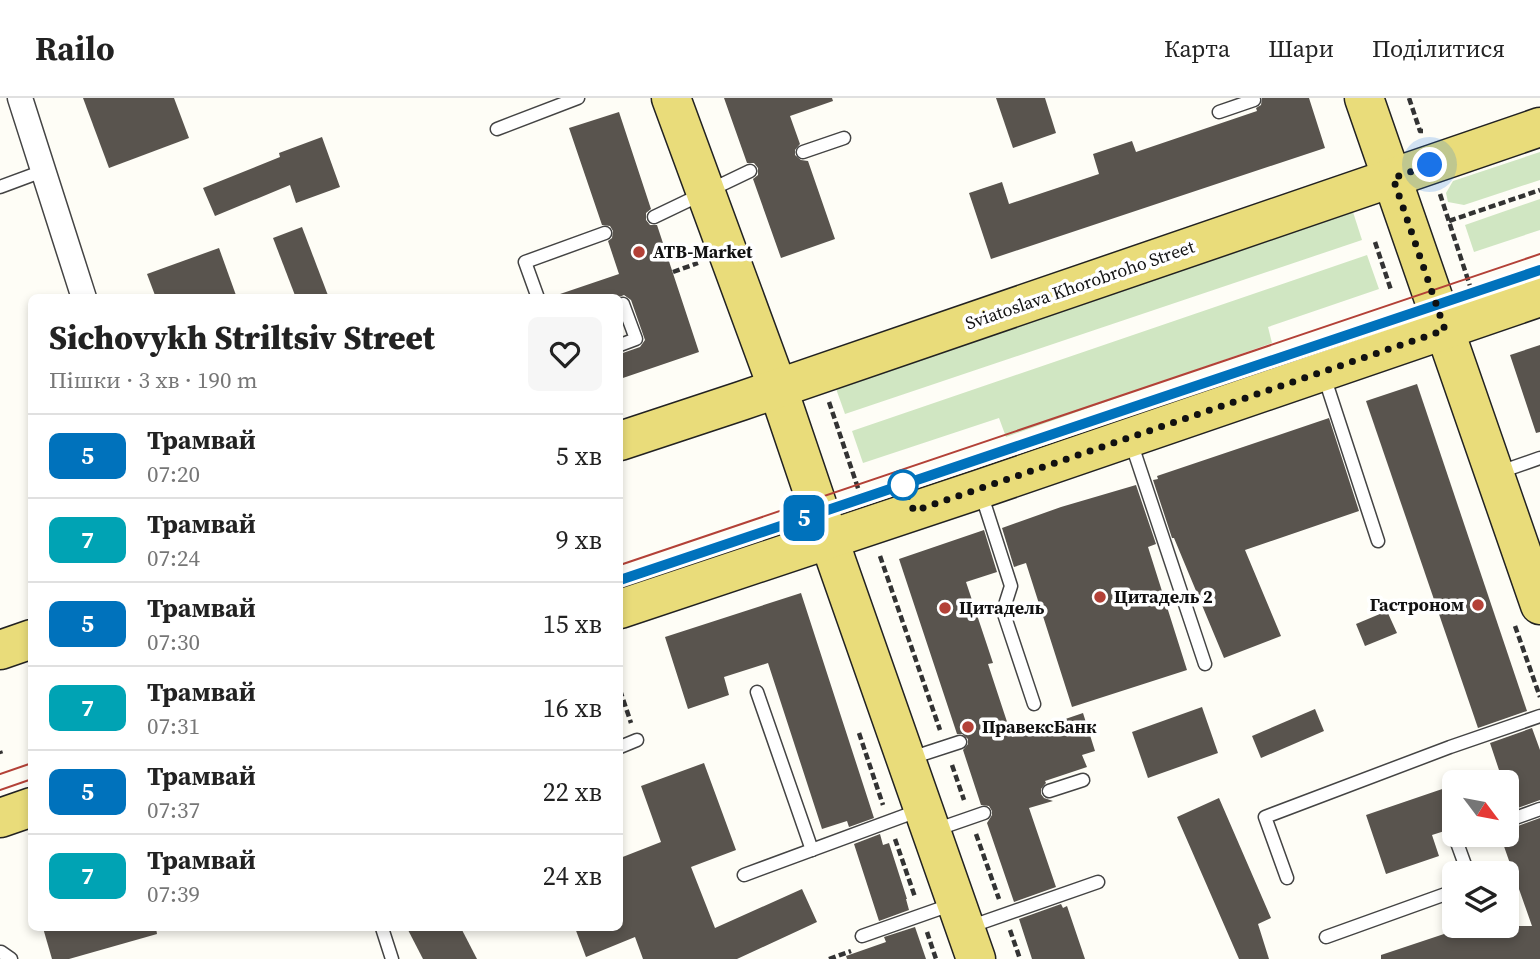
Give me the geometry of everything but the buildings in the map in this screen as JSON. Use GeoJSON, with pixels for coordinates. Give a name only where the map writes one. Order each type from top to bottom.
{"type":"FeatureCollection","features":[{"type":"Feature","properties":{"kind":"main road"},"geometry":{"type":"LineString","coordinates":[[1364,98],[1540,605]]}},
{"type":"Feature","properties":{"kind":"main road"},"geometry":{"type":"LineString","coordinates":[[672,99],[778,389],[906,760],[914,820],[966,930]]}},
{"type":"Feature","properties":{"kind":"main road","name":"Sviatoslava Khorobroho Street"},"geometry":{"type":"LineString","coordinates":[[623,440],[1540,128]]}},
{"type":"Feature","properties":{"kind":"main road"},"geometry":{"type":"LineString","coordinates":[[623,609],[1540,297]]}},
{"type":"Feature","properties":{"kind":"main road"},"geometry":{"type":"LineString","coordinates":[[0,650],[28,640]]}},
{"type":"Feature","properties":{"kind":"main road"},"geometry":{"type":"LineString","coordinates":[[0,818],[28,808]]}},
{"type":"Feature","properties":{"kind":"street"},"geometry":{"type":"LineString","coordinates":[[20,98],[83,294]]}},
{"type":"Feature","properties":{"kind":"lane"},"geometry":{"type":"LineString","coordinates":[[497,129],[578,98]]}},
{"type":"Feature","properties":{"kind":"lane"},"geometry":{"type":"LineString","coordinates":[[1219,112],[1254,100]]}},
{"type":"Feature","properties":{"kind":"lane"},"geometry":{"type":"LineString","coordinates":[[803,152],[844,138]]}},
{"type":"Feature","properties":{"kind":"lane"},"geometry":{"type":"LineString","coordinates":[[0,187],[43,171]]}},
{"type":"Feature","properties":{"kind":"lane"},"geometry":{"type":"LineString","coordinates":[[654,217],[750,171]]}},
{"type":"Feature","properties":{"kind":"lane"},"geometry":{"type":"LineString","coordinates":[[537,294],[525,262],[604,233]]}},
{"type":"Feature","properties":{"kind":"lane"},"geometry":{"type":"LineString","coordinates":[[623,304],[636,339],[623,344]]}},
{"type":"Feature","properties":{"kind":"lane"},"geometry":{"type":"LineString","coordinates":[[1323,372],[1378,541]]}},
{"type":"Feature","properties":{"kind":"lane"},"geometry":{"type":"LineString","coordinates":[[1130,438],[1205,664]]}},
{"type":"Feature","properties":{"kind":"lane"},"geometry":{"type":"LineString","coordinates":[[1494,474],[1540,458]]}},
{"type":"Feature","properties":{"kind":"lane"},"geometry":{"type":"LineString","coordinates":[[980,489],[1011,586],[1003,611],[1034,704]]}},
{"type":"Feature","properties":{"kind":"lane"},"geometry":{"type":"LineString","coordinates":[[757,692],[812,850]]}},
{"type":"Feature","properties":{"kind":"lane"},"geometry":{"type":"LineString","coordinates":[[1287,878],[1265,817],[1540,716]]}},
{"type":"Feature","properties":{"kind":"lane"},"geometry":{"type":"LineString","coordinates":[[623,746],[637,740]]}},
{"type":"Feature","properties":{"kind":"lane"},"geometry":{"type":"LineString","coordinates":[[906,760],[960,742]]}},
{"type":"Feature","properties":{"kind":"lane"},"geometry":{"type":"LineString","coordinates":[[1049,791],[1083,780]]}},
{"type":"Feature","properties":{"kind":"lane"},"geometry":{"type":"LineString","coordinates":[[1519,817],[1540,809]]}},
{"type":"Feature","properties":{"kind":"lane"},"geometry":{"type":"LineString","coordinates":[[744,875],[812,850],[914,820],[971,817],[984,813]]}},
{"type":"Feature","properties":{"kind":"lane"},"geometry":{"type":"LineString","coordinates":[[862,936],[921,915],[966,930],[1098,882]]}},
{"type":"Feature","properties":{"kind":"lane"},"geometry":{"type":"LineString","coordinates":[[1326,937],[1442,895]]}},
{"type":"Feature","properties":{"kind":"lane"},"geometry":{"type":"LineString","coordinates":[[383,931],[392,959]]}},
{"type":"Feature","properties":{"kind":"lane"},"geometry":{"type":"LineString","coordinates":[[1,952],[11,959]]}},
{"type":"Feature","properties":{"kind":"path"},"geometry":{"type":"LineString","coordinates":[[1409,98],[1420,131],[1432,127]]}},
{"type":"Feature","properties":{"kind":"path"},"geometry":{"type":"LineString","coordinates":[[1430,165],[1461,260]]}},
{"type":"Feature","properties":{"kind":"path"},"geometry":{"type":"LineString","coordinates":[[1449,220],[1540,190]]}},
{"type":"Feature","properties":{"kind":"path"},"geometry":{"type":"LineString","coordinates":[[1375,242],[1391,290]]}},
{"type":"Feature","properties":{"kind":"path"},"geometry":{"type":"LineString","coordinates":[[673,272],[698,263]]}},
{"type":"Feature","properties":{"kind":"path"},"geometry":{"type":"LineString","coordinates":[[820,374],[1020,959]]}},
{"type":"Feature","properties":{"kind":"path"},"geometry":{"type":"LineString","coordinates":[[623,699],[637,740]]}},
{"type":"Feature","properties":{"kind":"path"},"geometry":{"type":"LineString","coordinates":[[858,730],[914,820],[921,915],[936,959]]}},
{"type":"Feature","properties":{"kind":"green space"},"geometry":{"type":"Polygon","coordinates":[[[1540,152],[1540,180],[1464,205],[1448,202],[1446,193],[1453,181],[1540,152]]]}},
{"type":"Feature","properties":{"kind":"green space"},"geometry":{"type":"Polygon","coordinates":[[[1540,199],[1540,230],[1474,252],[1465,225],[1540,199]]]}},
{"type":"Feature","properties":{"kind":"green space"},"geometry":{"type":"Polygon","coordinates":[[[1353,212],[1362,240],[845,414],[834,383],[1353,212]]]}},
{"type":"Feature","properties":{"kind":"green space"},"geometry":{"type":"Polygon","coordinates":[[[1367,255],[1379,289],[1268,327],[1272,343],[1006,437],[999,418],[863,463],[852,431],[1367,255]]]}},
{"type":"Feature","properties":{"kind":"tram line"},"geometry":{"type":"LineString","coordinates":[[623,564],[1540,254]]}},
{"type":"Feature","properties":{"kind":"tram line"},"geometry":{"type":"LineString","coordinates":[[623,579],[1540,270]]}},
{"type":"Feature","properties":{"kind":"tram line","name":"5"},"geometry":{"type":"LineString","coordinates":[[623,579],[1540,270]]}},
{"type":"Feature","properties":{"kind":"tram line"},"geometry":{"type":"LineString","coordinates":[[0,774],[28,764]]}},
{"type":"Feature","properties":{"kind":"tram line"},"geometry":{"type":"LineString","coordinates":[[0,790],[28,780]]}},
{"type":"Feature","properties":{"kind":"place","name":"ATB-Market"},"geometry":{"type":"Point","coordinates":[639,252]}},
{"type":"Feature","properties":{"kind":"place","name":"Цитадель 2"},"geometry":{"type":"Point","coordinates":[1100,597]}},
{"type":"Feature","properties":{"kind":"place","name":"Гастроном"},"geometry":{"type":"Point","coordinates":[1478,605]}},
{"type":"Feature","properties":{"kind":"place","name":"Цитадель"},"geometry":{"type":"Point","coordinates":[945,608]}},
{"type":"Feature","properties":{"kind":"place","name":"ПравексБанк"},"geometry":{"type":"Point","coordinates":[968,727]}},
{"type":"Feature","properties":{"kind":"route"},"geometry":{"type":"LineString","coordinates":[[903,485],[914,511],[1445,330],[1393,178],[1430,165]]}}]}
